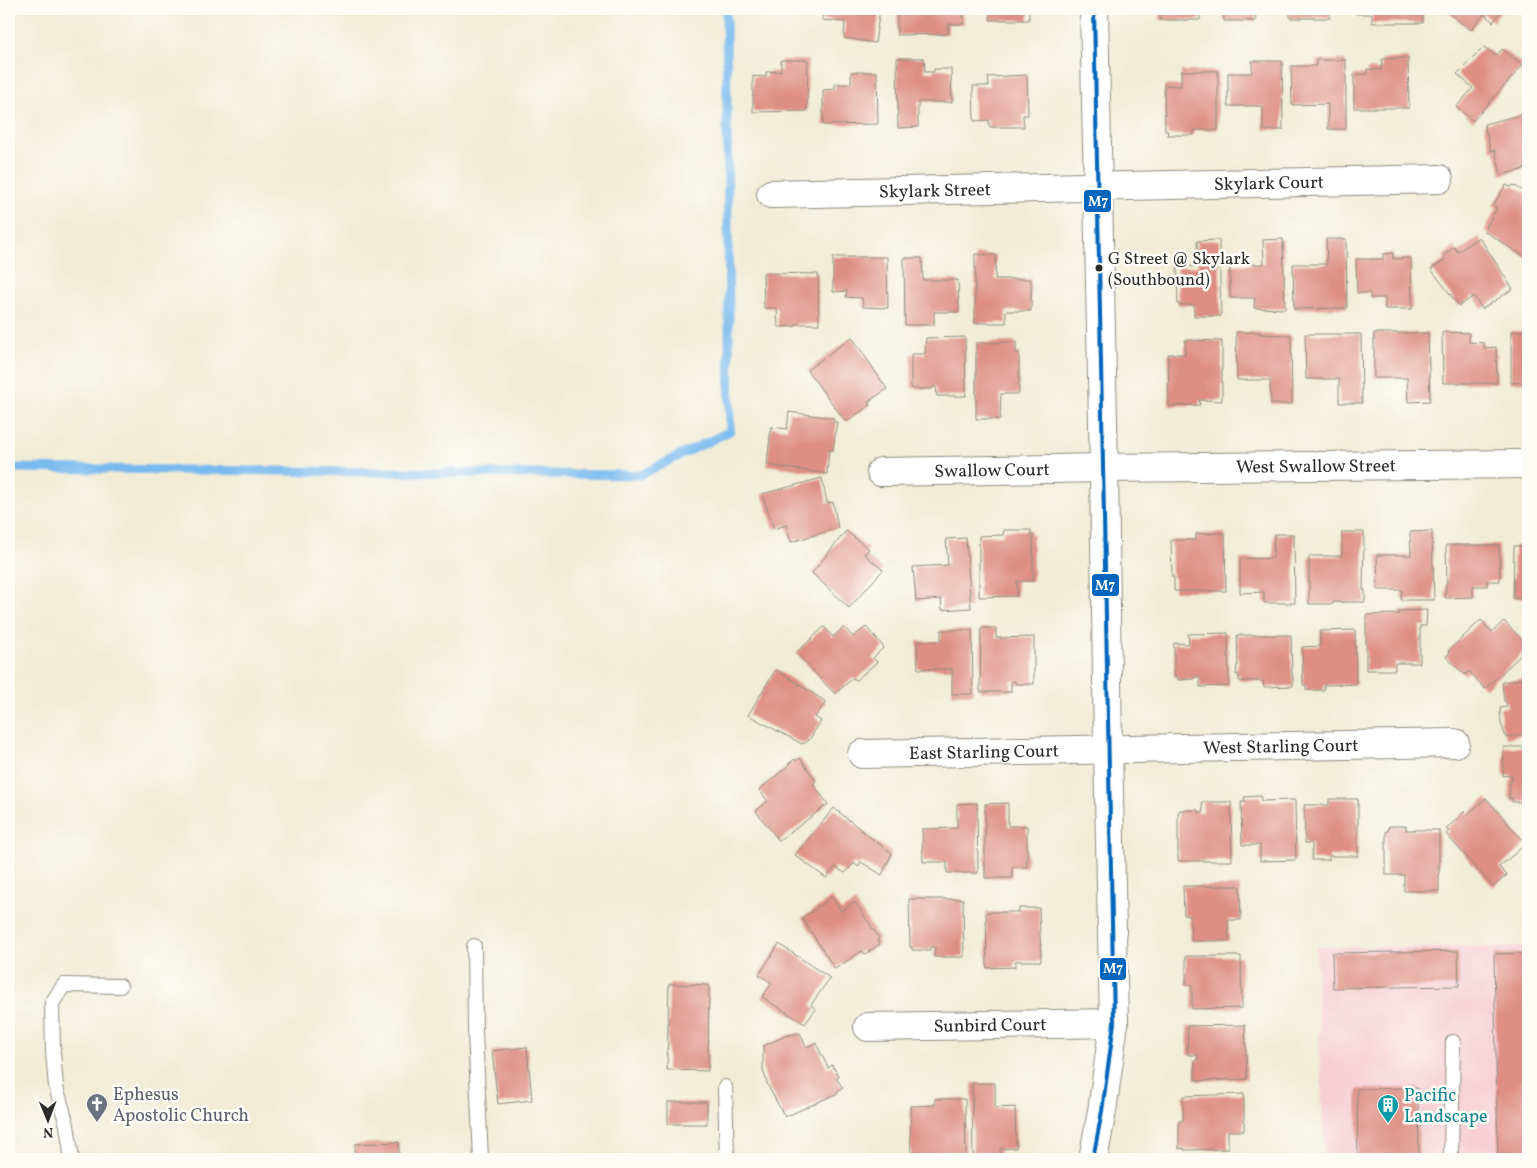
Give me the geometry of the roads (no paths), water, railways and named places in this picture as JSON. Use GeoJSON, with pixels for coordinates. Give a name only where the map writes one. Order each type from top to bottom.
{"type":"FeatureCollection","features":[{"type":"Feature","properties":{"kind":"street"},"geometry":{"type":"LineString","coordinates":[[1093,1159],[1102,1111],[1114,1023],[1094,9]]}},
{"type":"Feature","properties":{"kind":"street","name":"Skylark Court"},"geometry":{"type":"LineString","coordinates":[[1098,187],[1439,178]]}},
{"type":"Feature","properties":{"kind":"street","name":"Skylark Street"},"geometry":{"type":"LineString","coordinates":[[771,194],[1098,187]]}},
{"type":"Feature","properties":{"kind":"street","name":"West Swallow Street"},"geometry":{"type":"LineString","coordinates":[[1104,468],[1528,464]]}},
{"type":"Feature","properties":{"kind":"street","name":"Swallow Court"},"geometry":{"type":"LineString","coordinates":[[881,472],[1104,468]]}},
{"type":"Feature","properties":{"kind":"street","name":"West Starling Court"},"geometry":{"type":"LineString","coordinates":[[1108,749],[1455,743]]}},
{"type":"Feature","properties":{"kind":"street","name":"East Starling Court"},"geometry":{"type":"LineString","coordinates":[[862,754],[1108,749]]}},
{"type":"Feature","properties":{"kind":"street","name":"Sunbird Court"},"geometry":{"type":"LineString","coordinates":[[868,1027],[1114,1023]]}},
{"type":"Feature","properties":{"kind":"lane"},"geometry":{"type":"LineString","coordinates":[[474,946],[475,1032],[481,1159]]}},
{"type":"Feature","properties":{"kind":"lane"},"geometry":{"type":"LineString","coordinates":[[72,1159],[67,1125],[56,1087],[52,1003],[64,985],[120,986]]}},
{"type":"Feature","properties":{"kind":"lane"},"geometry":{"type":"LineString","coordinates":[[1451,1159],[1453,1042]]}},
{"type":"Feature","properties":{"kind":"lane"},"geometry":{"type":"LineString","coordinates":[[725,1087],[727,1159]]}},
{"type":"Feature","properties":{"kind":"waterway"},"geometry":{"type":"LineString","coordinates":[[9,468],[640,475],[730,431],[726,9]]}},
{"type":"Feature","properties":{"kind":"place","name":"G Street @ Skylark (Southbound)"},"geometry":{"type":"Point","coordinates":[1099,268]}},
{"type":"Feature","properties":{"kind":"place","name":"Ephesus Apostolic Church"},"geometry":{"type":"Point","coordinates":[97,1123]}},
{"type":"Feature","properties":{"kind":"place","name":"Pacific Landscape"},"geometry":{"type":"Point","coordinates":[1388,1124]}}]}
